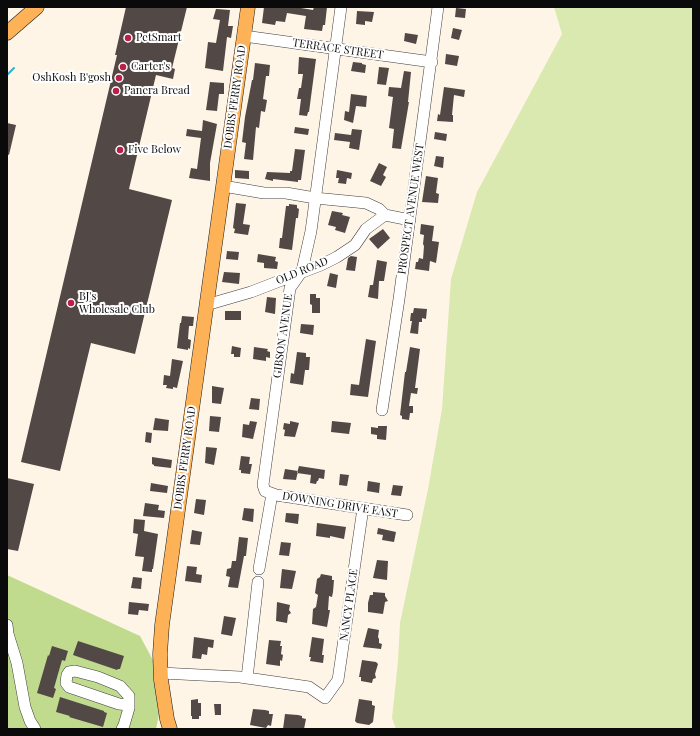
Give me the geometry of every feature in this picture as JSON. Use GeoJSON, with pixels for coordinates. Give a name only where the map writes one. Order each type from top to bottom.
{"type":"FeatureCollection","features":[{"type":"Feature","properties":{"kind":"main road"},"geometry":{"type":"LineString","coordinates":[[7,33],[37,7]]}},
{"type":"Feature","properties":{"kind":"main road","name":"DOBBS FERRY ROAD"},"geometry":{"type":"LineString","coordinates":[[170,729],[167,720],[161,673],[160,654],[162,625],[248,7]]}},
{"type":"Feature","properties":{"kind":"street","name":"GIBSON AVENUE"},"geometry":{"type":"LineString","coordinates":[[272,494],[265,491],[264,477],[290,288],[305,262],[310,238],[342,7]]}},
{"type":"Feature","properties":{"kind":"street","name":"PROSPECT AVENUE WEST"},"geometry":{"type":"LineString","coordinates":[[382,410],[432,62],[438,7]]}},
{"type":"Feature","properties":{"kind":"street","name":"TERRACE STREET"},"geometry":{"type":"LineString","coordinates":[[244,36],[432,62]]}},
{"type":"Feature","properties":{"kind":"street"},"geometry":{"type":"LineString","coordinates":[[223,186],[264,193],[286,193],[315,198],[366,203],[379,209],[385,216],[410,220]]}},
{"type":"Feature","properties":{"kind":"street","name":"OLD ROAD"},"geometry":{"type":"LineString","coordinates":[[206,305],[251,292],[337,257],[355,245],[366,229],[385,216]]}},
{"type":"Feature","properties":{"kind":"street"},"geometry":{"type":"LineString","coordinates":[[260,568],[272,494]]}},
{"type":"Feature","properties":{"kind":"street","name":"DOWNING DRIVE EAST"},"geometry":{"type":"LineString","coordinates":[[272,494],[407,515]]}},
{"type":"Feature","properties":{"kind":"street","name":"NANCY PLACE"},"geometry":{"type":"LineString","coordinates":[[246,678],[309,687],[325,698],[338,680],[363,508]]}},
{"type":"Feature","properties":{"kind":"street"},"geometry":{"type":"LineString","coordinates":[[161,673],[246,678],[258,582]]}},
{"type":"Feature","properties":{"kind":"street"},"geometry":{"type":"LineString","coordinates":[[7,625],[8,634],[17,663],[25,707],[30,721],[35,729]]}},
{"type":"Feature","properties":{"kind":"street"},"geometry":{"type":"LineString","coordinates":[[122,729],[129,705],[129,696],[120,686],[75,671],[69,672],[67,675],[66,682],[69,687],[119,704],[129,705]]}},
{"type":"Feature","properties":{"kind":"green space"},"geometry":{"type":"Polygon","coordinates":[[[554,7],[693,7],[693,729],[396,729],[392,718],[400,623],[428,489],[442,409],[451,279],[477,192],[562,34],[554,7]]]}},
{"type":"Feature","properties":{"kind":"green space"},"geometry":{"type":"Polygon","coordinates":[[[7,575],[140,636],[154,662],[159,715],[156,729],[7,729],[7,575]]]}},
{"type":"Feature","properties":{"kind":"building"},"geometry":{"type":"Polygon","coordinates":[[[126,7],[187,7],[172,68],[175,69],[173,79],[156,75],[129,189],[172,200],[135,354],[91,343],[60,471],[21,462],[117,55],[115,55],[126,7]]]}},
{"type":"Feature","properties":{"kind":"building"},"geometry":{"type":"Polygon","coordinates":[[[264,7],[295,7],[313,10],[314,7],[327,7],[325,25],[323,25],[322,31],[304,29],[306,16],[287,13],[285,22],[276,21],[275,25],[262,23],[264,7]]]}},
{"type":"Feature","properties":{"kind":"building"},"geometry":{"type":"Polygon","coordinates":[[[456,8],[466,9],[465,18],[455,17],[456,8]]]}},
{"type":"Feature","properties":{"kind":"building"},"geometry":{"type":"Polygon","coordinates":[[[216,9],[230,10],[228,26],[233,26],[231,38],[227,37],[223,71],[205,68],[208,42],[216,43],[220,20],[213,19],[216,9]]]}},
{"type":"Feature","properties":{"kind":"building"},"geometry":{"type":"Polygon","coordinates":[[[357,11],[374,12],[372,22],[365,21],[365,25],[356,24],[357,11]]]}},
{"type":"Feature","properties":{"kind":"building"},"geometry":{"type":"Polygon","coordinates":[[[453,28],[462,30],[459,40],[451,38],[453,28]]]}},
{"type":"Feature","properties":{"kind":"building"},"geometry":{"type":"Polygon","coordinates":[[[405,33],[418,35],[416,44],[404,41],[405,33]]]}},
{"type":"Feature","properties":{"kind":"building"},"geometry":{"type":"Polygon","coordinates":[[[446,54],[459,56],[457,66],[445,64],[446,54]]]}},
{"type":"Feature","properties":{"kind":"building"},"geometry":{"type":"Polygon","coordinates":[[[299,57],[316,59],[309,112],[307,116],[299,115],[301,99],[297,99],[299,88],[301,88],[303,74],[298,74],[299,57]]]}},
{"type":"Feature","properties":{"kind":"building"},"geometry":{"type":"Polygon","coordinates":[[[353,62],[366,65],[365,73],[351,71],[353,62]]]}},
{"type":"Feature","properties":{"kind":"building"},"geometry":{"type":"Polygon","coordinates":[[[255,63],[270,65],[269,76],[266,76],[263,99],[267,100],[265,112],[261,111],[259,128],[256,127],[253,160],[244,159],[246,143],[242,142],[255,63]]]}},
{"type":"Feature","properties":{"kind":"building"},"geometry":{"type":"Polygon","coordinates":[[[379,67],[389,68],[386,85],[377,84],[379,67]]]}},
{"type":"Feature","properties":{"kind":"building"},"geometry":{"type":"Polygon","coordinates":[[[404,71],[411,72],[409,102],[401,149],[392,148],[394,129],[389,128],[393,97],[388,96],[389,87],[401,88],[404,71]]]}},
{"type":"Feature","properties":{"kind":"building"},"geometry":{"type":"Polygon","coordinates":[[[210,82],[224,83],[224,94],[219,94],[217,111],[206,110],[210,82]]]}},
{"type":"Feature","properties":{"kind":"building"},"geometry":{"type":"Polygon","coordinates":[[[444,87],[465,90],[464,97],[454,95],[452,115],[453,122],[437,121],[438,114],[440,115],[444,87]]]}},
{"type":"Feature","properties":{"kind":"building"},"geometry":{"type":"Polygon","coordinates":[[[351,94],[367,96],[366,107],[356,106],[353,123],[344,120],[345,111],[349,112],[351,94]]]}},
{"type":"Feature","properties":{"kind":"building"},"geometry":{"type":"Polygon","coordinates":[[[203,120],[217,124],[210,163],[210,181],[189,178],[191,168],[197,169],[201,138],[186,136],[187,129],[202,131],[203,120]]]}},
{"type":"Feature","properties":{"kind":"building"},"geometry":{"type":"Polygon","coordinates":[[[7,123],[16,125],[9,155],[7,154],[7,123]]]}},
{"type":"Feature","properties":{"kind":"building"},"geometry":{"type":"Polygon","coordinates":[[[295,127],[309,129],[308,135],[294,133],[295,127]]]}},
{"type":"Feature","properties":{"kind":"building"},"geometry":{"type":"Polygon","coordinates":[[[352,129],[362,130],[359,150],[349,148],[350,142],[334,140],[335,133],[351,135],[352,129]]]}},
{"type":"Feature","properties":{"kind":"building"},"geometry":{"type":"Polygon","coordinates":[[[435,132],[447,134],[446,141],[434,139],[435,132]]]}},
{"type":"Feature","properties":{"kind":"building"},"geometry":{"type":"Polygon","coordinates":[[[295,149],[305,150],[301,180],[298,180],[298,182],[273,179],[273,181],[265,179],[267,172],[290,173],[290,171],[292,171],[295,149]]]}},
{"type":"Feature","properties":{"kind":"building"},"geometry":{"type":"Polygon","coordinates":[[[436,156],[444,157],[443,168],[434,166],[436,156]]]}},
{"type":"Feature","properties":{"kind":"building"},"geometry":{"type":"Polygon","coordinates":[[[379,163],[387,167],[383,175],[386,177],[381,186],[370,181],[379,163]]]}},
{"type":"Feature","properties":{"kind":"building"},"geometry":{"type":"Polygon","coordinates":[[[235,170],[249,171],[249,179],[235,178],[235,170]]]}},
{"type":"Feature","properties":{"kind":"building"},"geometry":{"type":"Polygon","coordinates":[[[337,170],[352,173],[351,179],[347,178],[346,184],[338,183],[339,178],[336,178],[337,170]]]}},
{"type":"Feature","properties":{"kind":"building"},"geometry":{"type":"Polygon","coordinates":[[[426,176],[438,178],[436,193],[439,194],[438,203],[422,202],[426,176]]]}},
{"type":"Feature","properties":{"kind":"building"},"geometry":{"type":"Polygon","coordinates":[[[236,203],[246,204],[243,224],[250,225],[248,235],[234,233],[235,229],[233,228],[236,203]]]}},
{"type":"Feature","properties":{"kind":"building"},"geometry":{"type":"Polygon","coordinates":[[[289,204],[297,205],[297,208],[299,209],[298,218],[296,218],[292,250],[279,248],[280,238],[282,238],[286,206],[289,206],[289,204]]]}},
{"type":"Feature","properties":{"kind":"building"},"geometry":{"type":"Polygon","coordinates":[[[332,211],[343,213],[342,215],[350,217],[345,233],[335,230],[336,227],[328,225],[332,211]]]}},
{"type":"Feature","properties":{"kind":"building"},"geometry":{"type":"Polygon","coordinates":[[[421,224],[434,226],[432,241],[439,242],[436,263],[430,261],[429,271],[415,269],[416,262],[418,262],[419,258],[423,259],[424,235],[420,234],[421,224]]]}},
{"type":"Feature","properties":{"kind":"building"},"geometry":{"type":"Polygon","coordinates":[[[383,229],[390,238],[378,249],[369,239],[383,229]]]}},
{"type":"Feature","properties":{"kind":"building"},"geometry":{"type":"Polygon","coordinates":[[[227,251],[239,252],[238,260],[226,259],[227,251]]]}},
{"type":"Feature","properties":{"kind":"building"},"geometry":{"type":"Polygon","coordinates":[[[258,254],[276,257],[275,261],[278,262],[277,269],[264,268],[264,263],[257,262],[258,254]]]}},
{"type":"Feature","properties":{"kind":"building"},"geometry":{"type":"Polygon","coordinates":[[[351,256],[357,257],[355,271],[346,270],[348,258],[351,256]]]}},
{"type":"Feature","properties":{"kind":"building"},"geometry":{"type":"Polygon","coordinates":[[[377,260],[387,262],[384,281],[379,281],[378,299],[368,297],[370,285],[373,285],[377,260]]]}},
{"type":"Feature","properties":{"kind":"building"},"geometry":{"type":"Polygon","coordinates":[[[224,272],[240,273],[239,284],[222,282],[224,272]]]}},
{"type":"Feature","properties":{"kind":"building"},"geometry":{"type":"Polygon","coordinates":[[[330,273],[338,275],[336,288],[327,286],[330,273]]]}},
{"type":"Feature","properties":{"kind":"building"},"geometry":{"type":"Polygon","coordinates":[[[310,294],[316,294],[316,298],[320,298],[320,313],[312,313],[310,294]]]}},
{"type":"Feature","properties":{"kind":"building"},"geometry":{"type":"Polygon","coordinates":[[[267,297],[276,298],[275,314],[265,312],[267,297]]]}},
{"type":"Feature","properties":{"kind":"building"},"geometry":{"type":"Polygon","coordinates":[[[414,308],[427,309],[426,319],[422,318],[422,322],[419,322],[418,334],[410,333],[412,321],[410,321],[411,313],[413,313],[414,308]]]}},
{"type":"Feature","properties":{"kind":"building"},"geometry":{"type":"Polygon","coordinates":[[[225,311],[241,311],[241,320],[225,320],[225,311]]]}},
{"type":"Feature","properties":{"kind":"building"},"geometry":{"type":"Polygon","coordinates":[[[182,316],[194,317],[193,326],[189,326],[188,339],[191,340],[190,349],[188,348],[188,350],[177,348],[182,316]]]}},
{"type":"Feature","properties":{"kind":"building"},"geometry":{"type":"Polygon","coordinates":[[[301,324],[314,325],[313,335],[300,333],[301,324]]]}},
{"type":"Feature","properties":{"kind":"building"},"geometry":{"type":"Polygon","coordinates":[[[366,339],[376,341],[368,397],[350,395],[351,384],[359,385],[366,339]]]}},
{"type":"Feature","properties":{"kind":"building"},"geometry":{"type":"Polygon","coordinates":[[[232,346],[241,348],[240,357],[234,357],[234,354],[231,354],[232,346]]]}},
{"type":"Feature","properties":{"kind":"building"},"geometry":{"type":"Polygon","coordinates":[[[254,347],[268,349],[267,351],[270,352],[270,358],[266,357],[266,361],[253,359],[254,347]]]}},
{"type":"Feature","properties":{"kind":"building"},"geometry":{"type":"Polygon","coordinates":[[[410,347],[420,349],[415,388],[418,388],[417,394],[411,393],[409,406],[413,406],[413,413],[410,413],[409,420],[402,419],[402,416],[400,415],[405,372],[410,347]]]}},
{"type":"Feature","properties":{"kind":"building"},"geometry":{"type":"Polygon","coordinates":[[[297,352],[306,353],[306,357],[310,357],[309,370],[305,370],[303,385],[290,383],[291,373],[294,374],[297,352]]]}},
{"type":"Feature","properties":{"kind":"building"},"geometry":{"type":"Polygon","coordinates":[[[172,359],[183,361],[177,388],[173,387],[173,389],[166,388],[167,385],[163,385],[164,375],[170,376],[172,359]]]}},
{"type":"Feature","properties":{"kind":"building"},"geometry":{"type":"Polygon","coordinates":[[[212,386],[224,388],[221,404],[212,403],[212,386]]]}},
{"type":"Feature","properties":{"kind":"building"},"geometry":{"type":"Polygon","coordinates":[[[251,398],[260,399],[259,410],[249,409],[251,398]]]}},
{"type":"Feature","properties":{"kind":"building"},"geometry":{"type":"Polygon","coordinates":[[[210,416],[221,417],[219,432],[209,431],[210,416]]]}},
{"type":"Feature","properties":{"kind":"building"},"geometry":{"type":"Polygon","coordinates":[[[155,418],[169,420],[168,431],[153,430],[155,418]]]}},
{"type":"Feature","properties":{"kind":"building"},"geometry":{"type":"Polygon","coordinates":[[[250,421],[257,422],[253,439],[242,437],[243,424],[249,425],[250,421]]]}},
{"type":"Feature","properties":{"kind":"building"},"geometry":{"type":"Polygon","coordinates":[[[290,421],[299,423],[295,437],[284,436],[284,423],[290,424],[290,421]]]}},
{"type":"Feature","properties":{"kind":"building"},"geometry":{"type":"Polygon","coordinates":[[[332,421],[351,423],[349,434],[331,432],[332,421]]]}},
{"type":"Feature","properties":{"kind":"building"},"geometry":{"type":"Polygon","coordinates":[[[378,426],[387,426],[386,440],[377,439],[377,435],[371,434],[371,427],[378,428],[378,426]]]}},
{"type":"Feature","properties":{"kind":"building"},"geometry":{"type":"Polygon","coordinates":[[[146,432],[152,433],[151,443],[145,442],[146,432]]]}},
{"type":"Feature","properties":{"kind":"building"},"geometry":{"type":"Polygon","coordinates":[[[206,447],[217,448],[214,465],[205,463],[206,447]]]}},
{"type":"Feature","properties":{"kind":"building"},"geometry":{"type":"Polygon","coordinates":[[[241,456],[250,457],[249,464],[252,464],[250,474],[241,473],[241,470],[239,470],[241,456]]]}},
{"type":"Feature","properties":{"kind":"building"},"geometry":{"type":"Polygon","coordinates":[[[152,457],[172,460],[171,468],[154,466],[152,464],[152,457]]]}},
{"type":"Feature","properties":{"kind":"building"},"geometry":{"type":"Polygon","coordinates":[[[299,466],[325,470],[324,479],[319,478],[316,484],[310,483],[311,475],[297,473],[299,466]]]}},
{"type":"Feature","properties":{"kind":"building"},"geometry":{"type":"Polygon","coordinates":[[[285,469],[298,471],[296,480],[283,479],[285,469]]]}},
{"type":"Feature","properties":{"kind":"building"},"geometry":{"type":"Polygon","coordinates":[[[340,474],[349,475],[347,486],[339,485],[340,474]]]}},
{"type":"Feature","properties":{"kind":"building"},"geometry":{"type":"Polygon","coordinates":[[[7,478],[34,484],[18,551],[7,549],[7,478]]]}},
{"type":"Feature","properties":{"kind":"building"},"geometry":{"type":"Polygon","coordinates":[[[368,481],[380,483],[379,493],[367,491],[368,481]]]}},
{"type":"Feature","properties":{"kind":"building"},"geometry":{"type":"Polygon","coordinates":[[[151,483],[168,486],[167,493],[150,491],[151,483]]]}},
{"type":"Feature","properties":{"kind":"building"},"geometry":{"type":"Polygon","coordinates":[[[393,485],[403,486],[401,496],[391,495],[393,485]]]}},
{"type":"Feature","properties":{"kind":"building"},"geometry":{"type":"Polygon","coordinates":[[[196,499],[206,500],[204,515],[194,513],[196,499]]]}},
{"type":"Feature","properties":{"kind":"building"},"geometry":{"type":"Polygon","coordinates":[[[145,503],[159,505],[158,510],[165,511],[164,518],[143,516],[145,503]]]}},
{"type":"Feature","properties":{"kind":"building"},"geometry":{"type":"Polygon","coordinates":[[[244,508],[254,509],[253,522],[242,520],[244,508]]]}},
{"type":"Feature","properties":{"kind":"building"},"geometry":{"type":"Polygon","coordinates":[[[286,513],[299,514],[298,524],[285,522],[286,513]]]}},
{"type":"Feature","properties":{"kind":"building"},"geometry":{"type":"Polygon","coordinates":[[[134,519],[145,520],[144,531],[158,534],[152,572],[142,571],[144,557],[135,556],[138,534],[133,533],[134,519]]]}},
{"type":"Feature","properties":{"kind":"building"},"geometry":{"type":"Polygon","coordinates":[[[317,523],[346,527],[344,539],[330,536],[330,538],[316,536],[317,523]]]}},
{"type":"Feature","properties":{"kind":"building"},"geometry":{"type":"Polygon","coordinates":[[[378,528],[396,532],[394,542],[382,540],[383,535],[377,534],[378,528]]]}},
{"type":"Feature","properties":{"kind":"building"},"geometry":{"type":"Polygon","coordinates":[[[192,530],[202,532],[200,545],[190,544],[192,530]]]}},
{"type":"Feature","properties":{"kind":"building"},"geometry":{"type":"Polygon","coordinates":[[[239,537],[248,538],[246,556],[244,556],[238,588],[228,587],[230,577],[226,576],[227,569],[231,568],[232,561],[236,561],[239,537]]]}},
{"type":"Feature","properties":{"kind":"building"},"geometry":{"type":"Polygon","coordinates":[[[281,542],[291,543],[289,556],[279,555],[281,542]]]}},
{"type":"Feature","properties":{"kind":"building"},"geometry":{"type":"Polygon","coordinates":[[[377,560],[388,561],[387,580],[373,578],[377,560]]]}},
{"type":"Feature","properties":{"kind":"building"},"geometry":{"type":"Polygon","coordinates":[[[187,566],[197,567],[196,574],[202,575],[201,583],[185,581],[187,566]]]}},
{"type":"Feature","properties":{"kind":"building"},"geometry":{"type":"Polygon","coordinates":[[[282,569],[296,571],[292,589],[280,588],[282,569]]]}},
{"type":"Feature","properties":{"kind":"building"},"geometry":{"type":"Polygon","coordinates":[[[321,574],[332,576],[332,580],[334,580],[332,597],[329,596],[328,610],[330,610],[327,627],[312,624],[313,609],[316,607],[318,595],[315,593],[317,579],[321,574]]]}},
{"type":"Feature","properties":{"kind":"building"},"geometry":{"type":"Polygon","coordinates":[[[133,577],[142,578],[141,589],[131,588],[133,577]]]}},
{"type":"Feature","properties":{"kind":"building"},"geometry":{"type":"Polygon","coordinates":[[[373,592],[385,593],[388,601],[385,602],[383,614],[368,612],[370,595],[373,595],[373,592]]]}},
{"type":"Feature","properties":{"kind":"building"},"geometry":{"type":"Polygon","coordinates":[[[129,602],[149,604],[148,611],[139,610],[138,615],[128,614],[129,602]]]}},
{"type":"Feature","properties":{"kind":"building"},"geometry":{"type":"Polygon","coordinates":[[[277,602],[290,605],[289,610],[291,613],[288,615],[287,623],[276,621],[277,602]]]}},
{"type":"Feature","properties":{"kind":"building"},"geometry":{"type":"Polygon","coordinates":[[[224,616],[236,618],[232,636],[221,634],[224,616]]]}},
{"type":"Feature","properties":{"kind":"building"},"geometry":{"type":"Polygon","coordinates":[[[368,628],[379,630],[378,637],[379,643],[382,644],[381,649],[363,647],[368,628]]]}},
{"type":"Feature","properties":{"kind":"building"},"geometry":{"type":"Polygon","coordinates":[[[194,637],[214,640],[213,648],[208,647],[207,655],[202,654],[201,659],[192,658],[194,637]]]}},
{"type":"Feature","properties":{"kind":"building"},"geometry":{"type":"Polygon","coordinates":[[[312,637],[324,639],[322,655],[324,655],[323,663],[310,661],[311,657],[309,657],[312,637]]]}},
{"type":"Feature","properties":{"kind":"building"},"geometry":{"type":"Polygon","coordinates":[[[269,640],[281,641],[281,654],[283,655],[282,661],[280,660],[280,666],[266,664],[269,640]]]}},
{"type":"Feature","properties":{"kind":"building"},"geometry":{"type":"Polygon","coordinates":[[[78,641],[124,656],[120,669],[117,670],[73,655],[78,641]]]}},
{"type":"Feature","properties":{"kind":"building"},"geometry":{"type":"Polygon","coordinates":[[[52,646],[68,651],[65,661],[62,660],[54,688],[56,689],[53,698],[37,693],[52,646]]]}},
{"type":"Feature","properties":{"kind":"building"},"geometry":{"type":"Polygon","coordinates":[[[362,660],[376,662],[378,664],[375,674],[376,678],[373,679],[372,683],[361,681],[361,677],[359,677],[362,660]]]}},
{"type":"Feature","properties":{"kind":"building"},"geometry":{"type":"Polygon","coordinates":[[[60,697],[107,713],[103,727],[56,712],[60,697]]]}},
{"type":"Feature","properties":{"kind":"building"},"geometry":{"type":"Polygon","coordinates":[[[198,699],[198,703],[201,703],[201,716],[199,716],[199,719],[192,719],[191,700],[198,699]]]}},
{"type":"Feature","properties":{"kind":"building"},"geometry":{"type":"Polygon","coordinates":[[[359,699],[372,701],[372,705],[375,706],[373,722],[369,725],[357,723],[355,721],[359,699]]]}},
{"type":"Feature","properties":{"kind":"building"},"geometry":{"type":"Polygon","coordinates":[[[214,704],[221,704],[221,715],[215,715],[214,704]]]}},
{"type":"Feature","properties":{"kind":"building"},"geometry":{"type":"Polygon","coordinates":[[[253,709],[269,711],[269,714],[273,714],[271,726],[268,725],[266,728],[250,725],[253,709]]]}},
{"type":"Feature","properties":{"kind":"building"},"geometry":{"type":"Polygon","coordinates":[[[285,714],[298,715],[306,719],[304,729],[283,729],[285,714]]]}},
{"type":"Feature","properties":{"kind":"waterway"},"geometry":{"type":"LineString","coordinates":[[7,75],[14,68]]}},
{"type":"Feature","properties":{"kind":"place","name":"PetSmart"},"geometry":{"type":"Point","coordinates":[128,38]}},
{"type":"Feature","properties":{"kind":"place","name":"Carter's"},"geometry":{"type":"Point","coordinates":[123,67]}},
{"type":"Feature","properties":{"kind":"place","name":"OshKosh B'gosh"},"geometry":{"type":"Point","coordinates":[119,78]}},
{"type":"Feature","properties":{"kind":"place","name":"Panera Bread"},"geometry":{"type":"Point","coordinates":[116,91]}},
{"type":"Feature","properties":{"kind":"place","name":"Five Below"},"geometry":{"type":"Point","coordinates":[120,150]}},
{"type":"Feature","properties":{"kind":"place","name":"BJ's Wholesale Club"},"geometry":{"type":"Point","coordinates":[71,303]}}]}
